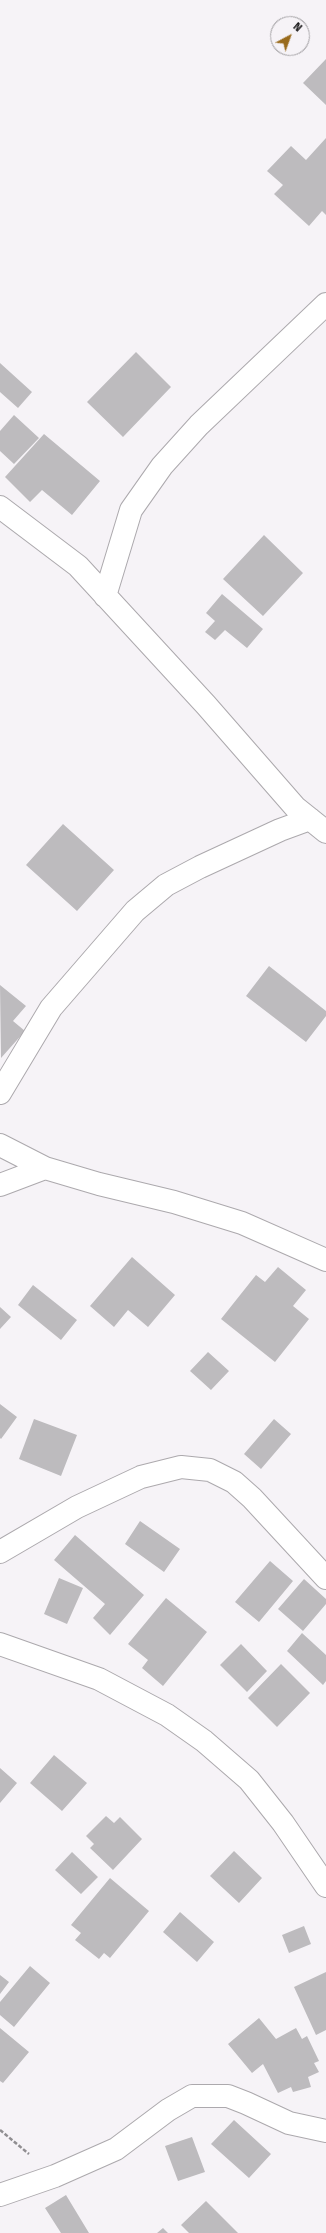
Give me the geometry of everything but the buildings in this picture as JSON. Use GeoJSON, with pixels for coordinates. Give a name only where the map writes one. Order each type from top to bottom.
{"type":"FeatureCollection","features":[{"type":"Feature","properties":{"kind":"street"},"geometry":{"type":"LineString","coordinates":[[105,596],[131,510],[162,466],[199,425],[326,304]]}},
{"type":"Feature","properties":{"kind":"street"},"geometry":{"type":"LineString","coordinates":[[0,507],[78,566],[206,705],[295,807],[318,825]]}},
{"type":"Feature","properties":{"kind":"street"},"geometry":{"type":"LineString","coordinates":[[0,1093],[51,1008],[135,911],[166,885],[200,867],[280,830],[318,825]]}},
{"type":"Feature","properties":{"kind":"street"},"geometry":{"type":"LineString","coordinates":[[0,1145],[45,1168],[99,1184],[174,1202],[242,1223],[326,1260]]}},
{"type":"Feature","properties":{"kind":"street"},"geometry":{"type":"LineString","coordinates":[[0,1184],[45,1168]]}},
{"type":"Feature","properties":{"kind":"street"},"geometry":{"type":"LineString","coordinates":[[0,1552],[77,1507],[141,1477],[181,1467],[210,1470],[234,1482],[252,1498],[326,1578]]}},
{"type":"Feature","properties":{"kind":"street"},"geometry":{"type":"LineString","coordinates":[[0,1644],[98,1678],[167,1715],[204,1741],[249,1780],[283,1823],[326,1886]]}},
{"type":"Feature","properties":{"kind":"street"},"geometry":{"type":"LineString","coordinates":[[0,2195],[55,2176],[116,2149],[156,2119],[192,2096],[228,2096],[289,2123],[326,2131]]}}]}
